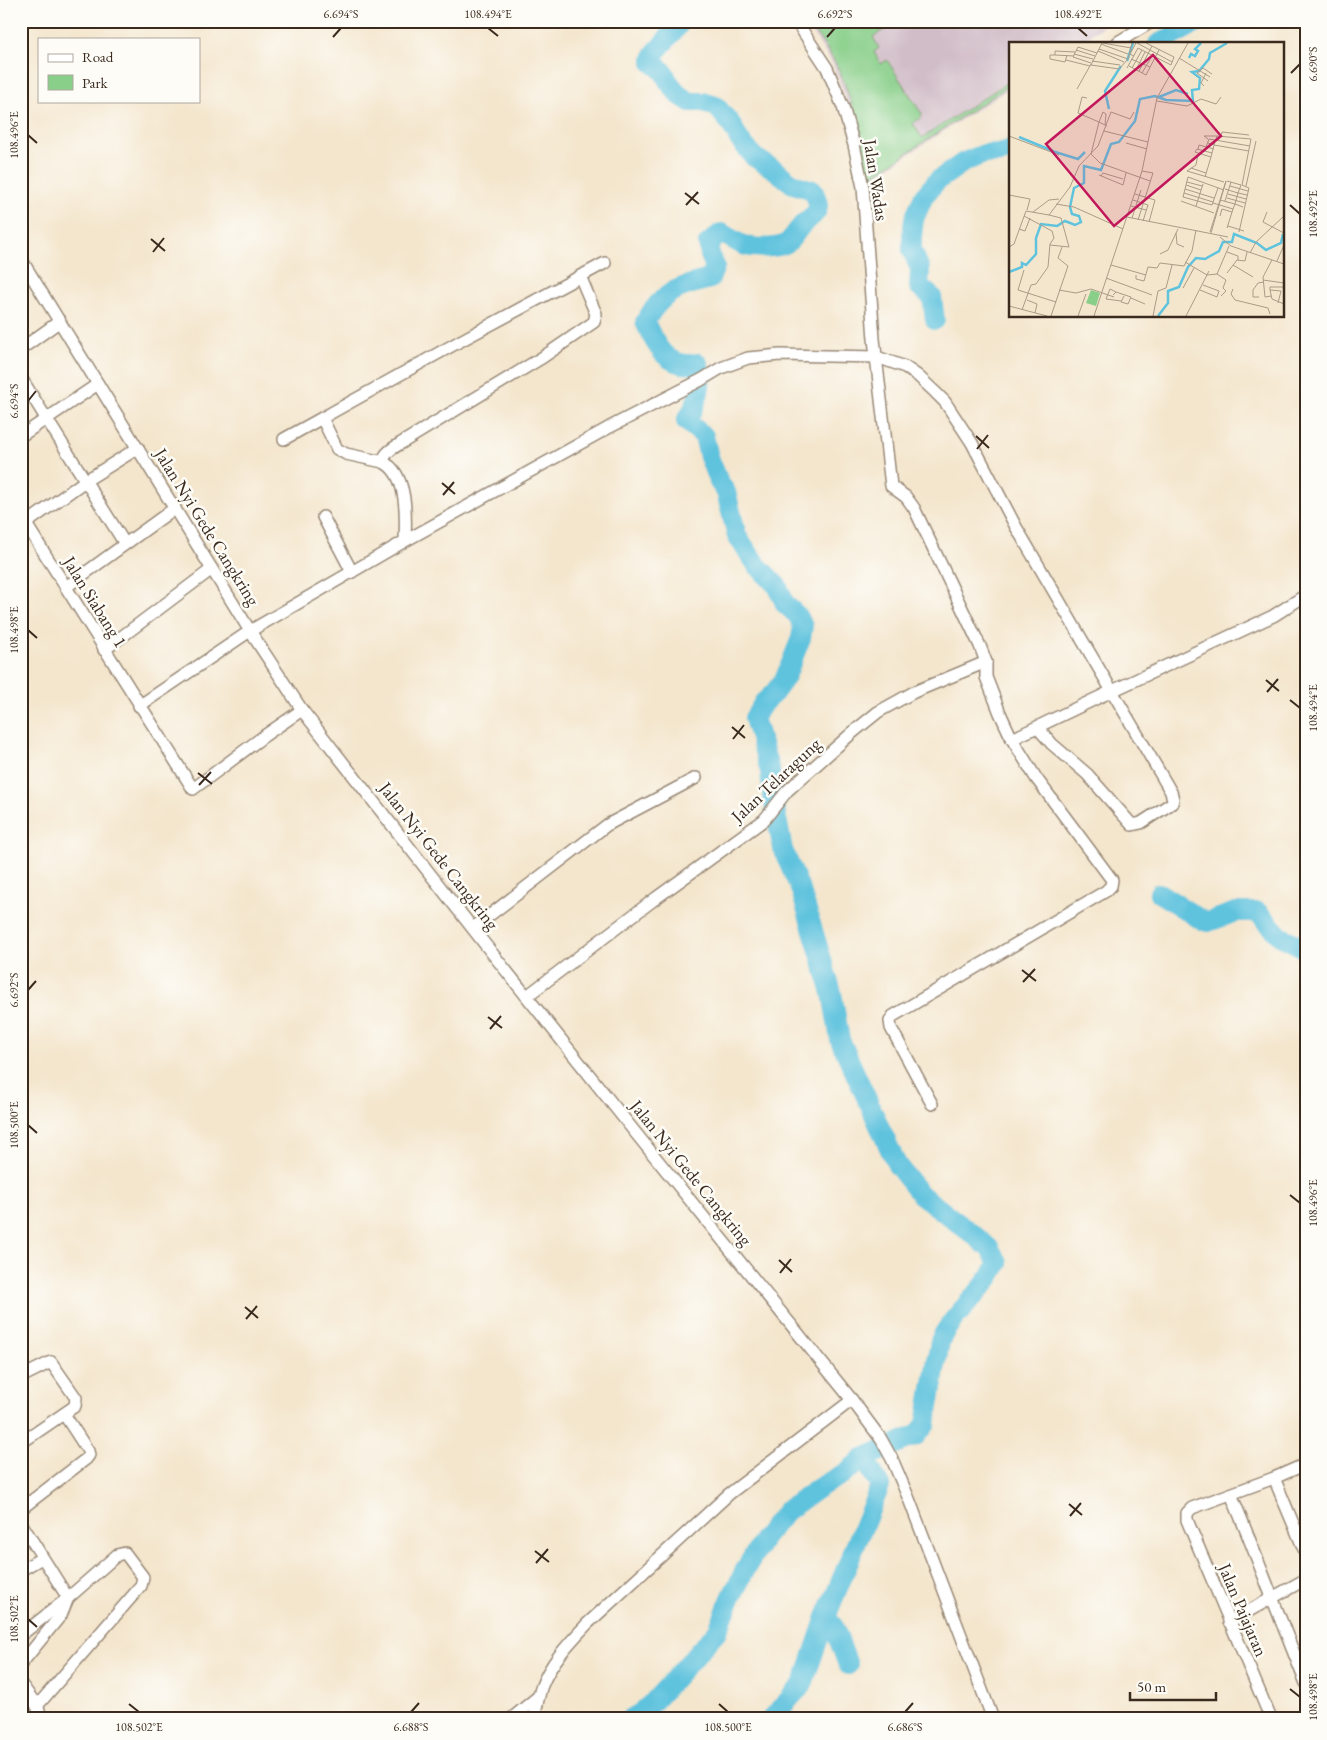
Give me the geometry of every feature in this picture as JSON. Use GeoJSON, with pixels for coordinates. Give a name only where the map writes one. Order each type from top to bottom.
{"type":"FeatureCollection","features":[{"type":"Feature","properties":{"kind":"street","name":"Jalan Wadas"},"geometry":{"type":"LineString","coordinates":[[796,21],[827,68],[843,107],[863,187],[874,339],[891,486],[906,497],[914,508],[966,614],[986,662],[986,677],[1012,739],[1036,778],[1112,880],[1106,891],[893,1016],[890,1022],[891,1028],[932,1104]]}},
{"type":"Feature","properties":{"kind":"street"},"geometry":{"type":"LineString","coordinates":[[1118,42],[1153,21]]}},
{"type":"Feature","properties":{"kind":"street","name":"Jalan Nyi Gede Cangkring"},"geometry":{"type":"LineString","coordinates":[[22,263],[60,321],[250,632],[302,710],[634,1131],[852,1400],[881,1439],[892,1459],[909,1499],[992,1719]]}},
{"type":"Feature","properties":{"kind":"street"},"geometry":{"type":"LineString","coordinates":[[284,439],[605,263]]}},
{"type":"Feature","properties":{"kind":"street"},"geometry":{"type":"LineString","coordinates":[[383,462],[384,456],[389,451],[543,357],[594,322],[596,314],[580,276]]}},
{"type":"Feature","properties":{"kind":"street"},"geometry":{"type":"LineString","coordinates":[[21,349],[60,321]]}},
{"type":"Feature","properties":{"kind":"street"},"geometry":{"type":"LineString","coordinates":[[139,706],[250,632],[352,572],[610,427],[701,380],[720,368],[748,358],[780,355],[877,357],[912,371],[945,402],[972,443],[1016,526],[1173,795],[1172,803],[1141,823],[1132,825],[1087,774],[1052,744],[1037,728]]}},
{"type":"Feature","properties":{"kind":"street"},"geometry":{"type":"LineString","coordinates":[[21,378],[125,544]]}},
{"type":"Feature","properties":{"kind":"street"},"geometry":{"type":"LineString","coordinates":[[21,436],[98,384]]}},
{"type":"Feature","properties":{"kind":"street"},"geometry":{"type":"LineString","coordinates":[[322,418],[337,449],[346,454],[383,462],[392,468],[400,480],[406,522],[406,541]]}},
{"type":"Feature","properties":{"kind":"street"},"geometry":{"type":"LineString","coordinates":[[23,522],[138,448]]}},
{"type":"Feature","properties":{"kind":"street"},"geometry":{"type":"LineString","coordinates":[[66,587],[175,508]]}},
{"type":"Feature","properties":{"kind":"street"},"geometry":{"type":"LineString","coordinates":[[323,517],[352,572]]}},
{"type":"Feature","properties":{"kind":"street","name":"Jalan Siabang 1"},"geometry":{"type":"LineString","coordinates":[[23,522],[193,789],[302,710]]}},
{"type":"Feature","properties":{"kind":"street"},"geometry":{"type":"LineString","coordinates":[[104,650],[212,569]]}},
{"type":"Feature","properties":{"kind":"street"},"geometry":{"type":"LineString","coordinates":[[1012,739],[1273,616],[1306,595]]}},
{"type":"Feature","properties":{"kind":"street","name":"Jalan Telaragung"},"geometry":{"type":"LineString","coordinates":[[527,996],[656,898],[764,820],[788,791],[878,712],[914,692],[986,662]]}},
{"type":"Feature","properties":{"kind":"street"},"geometry":{"type":"LineString","coordinates":[[473,928],[607,825],[696,778]]}},
{"type":"Feature","properties":{"kind":"street"},"geometry":{"type":"LineString","coordinates":[[21,1377],[48,1362],[53,1364],[76,1398],[75,1406],[21,1443]]}},
{"type":"Feature","properties":{"kind":"street"},"geometry":{"type":"LineString","coordinates":[[534,1719],[545,1680],[557,1658],[587,1624],[729,1494],[852,1400]]}},
{"type":"Feature","properties":{"kind":"street"},"geometry":{"type":"LineString","coordinates":[[21,1509],[89,1455],[64,1414]]}},
{"type":"Feature","properties":{"kind":"street"},"geometry":{"type":"LineString","coordinates":[[1306,1464],[1231,1494],[1306,1683]]}},
{"type":"Feature","properties":{"kind":"street"},"geometry":{"type":"LineString","coordinates":[[1274,1478],[1306,1554]]}},
{"type":"Feature","properties":{"kind":"street","name":"Jalan Pajajaran"},"geometry":{"type":"LineString","coordinates":[[1231,1494],[1192,1508],[1187,1513],[1187,1520],[1271,1719]]}},
{"type":"Feature","properties":{"kind":"street"},"geometry":{"type":"LineString","coordinates":[[21,1523],[68,1598]]}},
{"type":"Feature","properties":{"kind":"street"},"geometry":{"type":"LineString","coordinates":[[21,1635],[122,1553],[125,1553],[142,1577],[141,1586],[37,1706]]}},
{"type":"Feature","properties":{"kind":"street"},"geometry":{"type":"LineString","coordinates":[[21,1570],[42,1558]]}},
{"type":"Feature","properties":{"kind":"street"},"geometry":{"type":"LineString","coordinates":[[1229,1622],[1306,1579]]}},
{"type":"Feature","properties":{"kind":"street"},"geometry":{"type":"LineString","coordinates":[[21,1664],[61,1615],[68,1598]]}},
{"type":"Feature","properties":{"kind":"street"},"geometry":{"type":"LineString","coordinates":[[21,1684],[40,1713],[32,1719]]}},
{"type":"Feature","properties":{"kind":"street"},"geometry":{"type":"LineString","coordinates":[[511,1719],[539,1696]]}},
{"type":"Feature","properties":{"kind":"shaded area"},"geometry":{"type":"Polygon","coordinates":[[[805,21],[1111,21],[1080,42],[1009,42],[1009,88],[868,181],[855,123],[833,65],[805,21]]]}},
{"type":"Feature","properties":{"kind":"green space"},"geometry":{"type":"Polygon","coordinates":[[[807,21],[897,21],[873,37],[879,48],[874,52],[881,64],[887,60],[922,114],[921,118],[913,123],[922,138],[1009,81],[1009,85],[868,179],[857,123],[845,83],[832,57],[807,21]]]}},
{"type":"Feature","properties":{"kind":"waterway"},"geometry":{"type":"LineString","coordinates":[[630,1719],[654,1701],[718,1630],[747,1566],[764,1538],[786,1511],[820,1487],[845,1473],[864,1458],[917,1435],[926,1424],[940,1341],[953,1320],[985,1284],[998,1263],[990,1249],[979,1239],[920,1194],[897,1165],[840,1040],[832,993],[801,891],[783,850],[772,793],[770,771],[754,718],[764,702],[774,693],[785,678],[801,638],[803,626],[798,616],[785,604],[778,587],[756,564],[737,536],[726,492],[719,482],[709,457],[704,436],[686,421],[694,408],[699,393],[701,377],[698,363],[678,363],[664,354],[658,347],[645,322],[664,297],[679,288],[710,279],[715,266],[708,244],[721,233],[745,246],[764,248],[783,245],[792,238],[818,209],[813,190],[793,184],[754,157],[716,106],[703,102],[690,102],[679,95],[668,81],[664,72],[652,62],[655,53],[678,26],[678,21]]}},
{"type":"Feature","properties":{"kind":"waterway"},"geometry":{"type":"LineString","coordinates":[[1162,42],[1200,21]]}},
{"type":"Feature","properties":{"kind":"waterway"},"geometry":{"type":"LineString","coordinates":[[935,320],[932,297],[919,286],[920,269],[912,250],[914,219],[924,196],[937,181],[964,162],[984,154],[1002,153],[1009,150]]}},
{"type":"Feature","properties":{"kind":"waterway"},"geometry":{"type":"LineString","coordinates":[[1159,893],[1203,921],[1208,922],[1236,912],[1258,912],[1280,936],[1302,947],[1306,952]]}},
{"type":"Feature","properties":{"kind":"waterway"},"geometry":{"type":"LineString","coordinates":[[771,1719],[803,1684],[826,1617],[880,1486],[864,1458]]}},
{"type":"Feature","properties":{"kind":"waterway"},"geometry":{"type":"LineString","coordinates":[[826,1617],[834,1627],[848,1665]]}}]}
